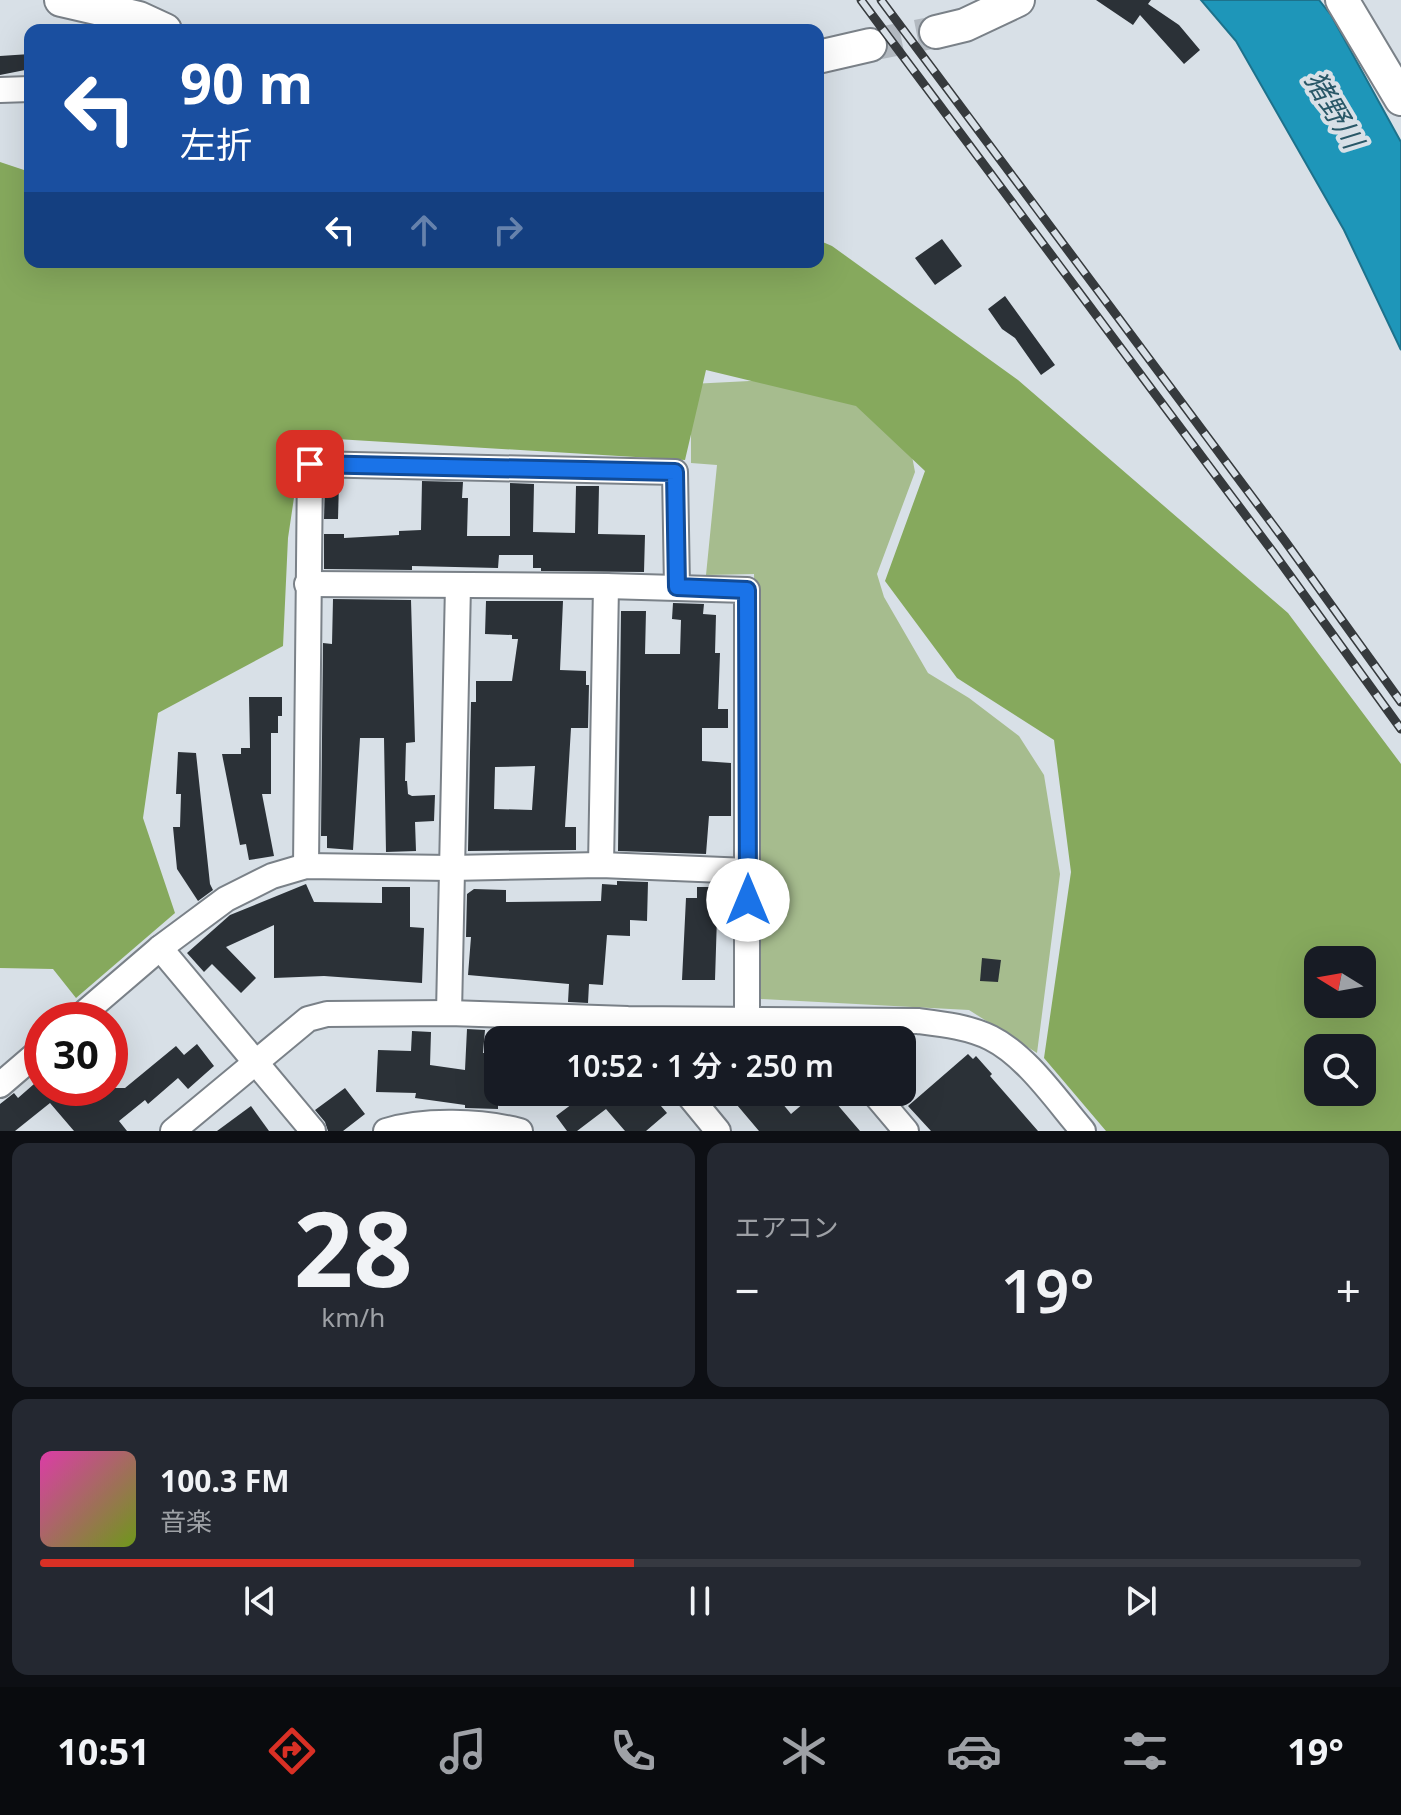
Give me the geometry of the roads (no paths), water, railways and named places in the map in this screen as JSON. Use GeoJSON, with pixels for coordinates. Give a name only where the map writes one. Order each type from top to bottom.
{"type":"FeatureCollection","features":[{"type":"Feature","properties":{"kind":"street"},"geometry":{"type":"LineString","coordinates":[[61,0],[139,18],[152,24]]}},
{"type":"Feature","properties":{"kind":"street"},"geometry":{"type":"LineString","coordinates":[[936,32],[965,25],[1018,0]]}},
{"type":"Feature","properties":{"kind":"street"},"geometry":{"type":"LineString","coordinates":[[1342,0],[1401,99]]}},
{"type":"Feature","properties":{"kind":"street"},"geometry":{"type":"LineString","coordinates":[[824,56],[870,45]]}},
{"type":"Feature","properties":{"kind":"street"},"geometry":{"type":"LineString","coordinates":[[0,90],[24,89]]}},
{"type":"Feature","properties":{"kind":"street"},"geometry":{"type":"LineString","coordinates":[[306,866],[310,464],[675,472],[677,587]]}},
{"type":"Feature","properties":{"kind":"street"},"geometry":{"type":"LineString","coordinates":[[307,584],[747,590],[747,1019]]}},
{"type":"Feature","properties":{"kind":"street"},"geometry":{"type":"LineString","coordinates":[[449,1013],[458,585]]}},
{"type":"Feature","properties":{"kind":"street"},"geometry":{"type":"LineString","coordinates":[[601,865],[606,586]]}},
{"type":"Feature","properties":{"kind":"street"},"geometry":{"type":"LineString","coordinates":[[97,1002],[160,948],[226,899],[272,876],[306,866],[451,868],[601,865],[748,871]]}},
{"type":"Feature","properties":{"kind":"street"},"geometry":{"type":"LineString","coordinates":[[160,948],[313,1131]]}},
{"type":"Feature","properties":{"kind":"street"},"geometry":{"type":"LineString","coordinates":[[173,1131],[308,1019],[327,1014],[449,1013],[628,1019],[918,1021],[958,1027],[991,1038],[1029,1068],[1083,1131]]}},
{"type":"Feature","properties":{"kind":"street"},"geometry":{"type":"LineString","coordinates":[[628,1019],[634,1026]]}},
{"type":"Feature","properties":{"kind":"street"},"geometry":{"type":"LineString","coordinates":[[814,1020],[819,1026]]}},
{"type":"Feature","properties":{"kind":"street"},"geometry":{"type":"LineString","coordinates":[[0,1085],[24,1064]]}},
{"type":"Feature","properties":{"kind":"street"},"geometry":{"type":"LineString","coordinates":[[697,1106],[716,1130]]}},
{"type":"Feature","properties":{"kind":"street"},"geometry":{"type":"LineString","coordinates":[[885,1106],[906,1131]]}},
{"type":"Feature","properties":{"kind":"street"},"geometry":{"type":"LineString","coordinates":[[386,1131],[414,1122],[504,1127],[520,1131]]}},
{"type":"Feature","properties":{"kind":"water","name":"猪野川"},"geometry":{"type":"Polygon","coordinates":[[[1201,0],[1319,0],[1331,15],[1401,142],[1401,350],[1344,230],[1236,41],[1201,0]]]}},
{"type":"Feature","properties":{"kind":"tunnel"},"geometry":{"type":"LineString","coordinates":[[870,45],[936,32]]}},
{"type":"Feature","properties":{"kind":"railway"},"geometry":{"type":"LineString","coordinates":[[861,0],[1273,552],[1401,729]]}},
{"type":"Feature","properties":{"kind":"railway"},"geometry":{"type":"LineString","coordinates":[[881,0],[1285,541],[1401,702]]}}]}
